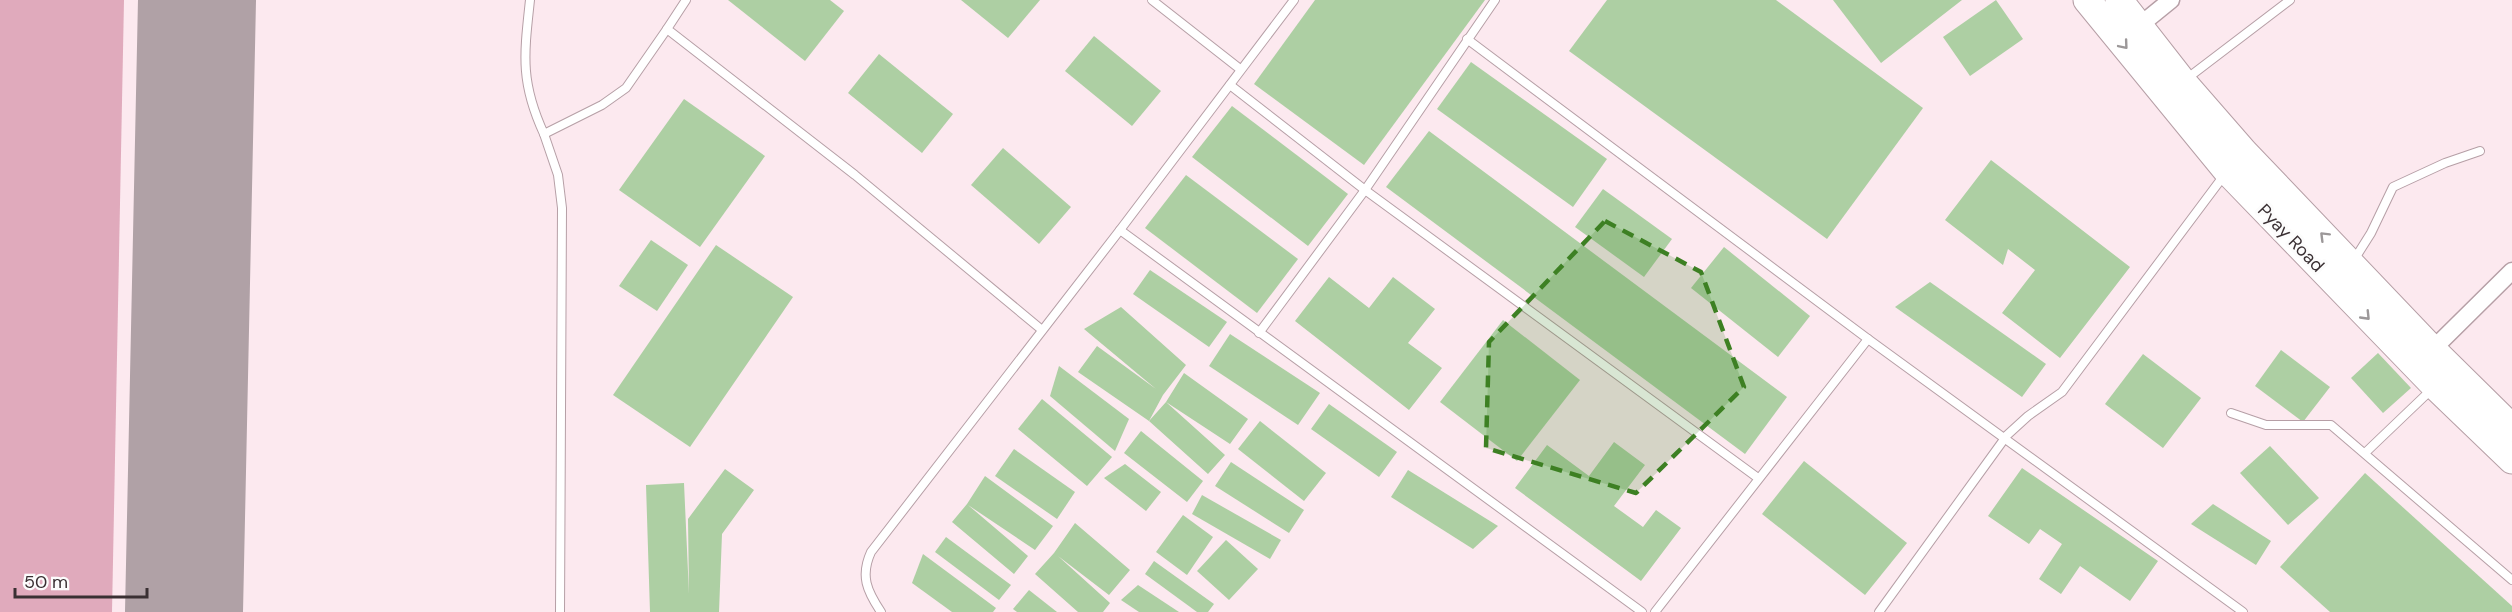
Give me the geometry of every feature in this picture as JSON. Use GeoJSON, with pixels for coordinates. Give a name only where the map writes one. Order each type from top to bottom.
{"type":"FeatureCollection","features":[{"type":"Feature","properties":{"kind":"highway","name":"Pyay Road"},"geometry":{"type":"LineString","coordinates":[[2087,0],[2176,90],[2236,162],[2443,377],[2512,460]]}},
{"type":"Feature","properties":{"kind":"highway","name":"Pyay Road"},"geometry":{"type":"LineString","coordinates":[[2119,0],[2139,26],[2176,90]]}},
{"type":"Feature","properties":{"kind":"highway","name":"Pyay Road"},"geometry":{"type":"LineString","coordinates":[[2443,377],[2512,428]]}},
{"type":"Feature","properties":{"kind":"street"},"geometry":{"type":"LineString","coordinates":[[2139,26],[2171,0]]}},
{"type":"Feature","properties":{"kind":"street"},"geometry":{"type":"LineString","coordinates":[[2424,358],[2512,271]]}},
{"type":"Feature","properties":{"kind":"lane"},"geometry":{"type":"LineString","coordinates":[[530,0],[525,47],[525,77],[536,116],[558,175],[561,208],[560,612]]}},
{"type":"Feature","properties":{"kind":"lane"},"geometry":{"type":"LineString","coordinates":[[544,134],[602,105],[626,88],[686,0]]}},
{"type":"Feature","properties":{"kind":"lane"},"geometry":{"type":"LineString","coordinates":[[1152,0],[1240,69]]}},
{"type":"Feature","properties":{"kind":"lane"},"geometry":{"type":"LineString","coordinates":[[881,612],[871,597],[865,579],[864,567],[871,552],[1294,0]]}},
{"type":"Feature","properties":{"kind":"lane"},"geometry":{"type":"LineString","coordinates":[[1259,333],[1365,190],[1496,0]]}},
{"type":"Feature","properties":{"kind":"lane"},"geometry":{"type":"LineString","coordinates":[[2176,90],[2290,0]]}},
{"type":"Feature","properties":{"kind":"lane"},"geometry":{"type":"LineString","coordinates":[[667,29],[855,175],[1042,330]]}},
{"type":"Feature","properties":{"kind":"lane"},"geometry":{"type":"LineString","coordinates":[[1467,39],[1868,339],[2243,612]]}},
{"type":"Feature","properties":{"kind":"lane"},"geometry":{"type":"LineString","coordinates":[[1230,85],[1365,190],[1758,478]]}},
{"type":"Feature","properties":{"kind":"lane"},"geometry":{"type":"LineString","coordinates":[[2342,272],[2371,233],[2393,187],[2445,163],[2480,151]]}},
{"type":"Feature","properties":{"kind":"lane"},"geometry":{"type":"LineString","coordinates":[[1879,612],[2005,438],[2028,416],[2062,392],[2236,162]]}},
{"type":"Feature","properties":{"kind":"lane"},"geometry":{"type":"LineString","coordinates":[[1120,230],[1642,612]]}},
{"type":"Feature","properties":{"kind":"lane"},"geometry":{"type":"LineString","coordinates":[[1655,612],[1868,339]]}},
{"type":"Feature","properties":{"kind":"lane"},"geometry":{"type":"LineString","coordinates":[[2365,453],[2443,377]]}},
{"type":"Feature","properties":{"kind":"lane"},"geometry":{"type":"LineString","coordinates":[[2231,413],[2266,425],[2331,425],[2512,580]]}},
{"type":"Feature","properties":{"kind":"highlighted area"},"geometry":{"type":"Polygon","coordinates":[[[1605,221],[1701,272],[1744,387],[1636,493],[1486,448],[1489,342],[1605,221]]]}},
{"type":"Feature","properties":{"kind":"shaded area"},"geometry":{"type":"Polygon","coordinates":[[[0,0],[124,0],[112,612],[0,612],[0,0]]]}},
{"type":"Feature","properties":{"kind":"building"},"geometry":{"type":"Polygon","coordinates":[[[728,0],[830,0],[844,11],[805,61],[728,0]]]}},
{"type":"Feature","properties":{"kind":"building"},"geometry":{"type":"Polygon","coordinates":[[[961,0],[1040,0],[1008,38],[961,0]]]}},
{"type":"Feature","properties":{"kind":"building"},"geometry":{"type":"Polygon","coordinates":[[[1315,0],[1485,0],[1364,165],[1254,84],[1315,0]]]}},
{"type":"Feature","properties":{"kind":"building"},"geometry":{"type":"Polygon","coordinates":[[[1607,0],[1776,0],[1923,108],[1827,239],[1569,51],[1607,0]]]}},
{"type":"Feature","properties":{"kind":"building"},"geometry":{"type":"Polygon","coordinates":[[[1833,0],[1962,0],[1881,63],[1833,0]]]}},
{"type":"Feature","properties":{"kind":"building"},"geometry":{"type":"Polygon","coordinates":[[[1996,0],[2023,39],[1970,76],[1943,37],[1996,0]]]}},
{"type":"Feature","properties":{"kind":"building"},"geometry":{"type":"Polygon","coordinates":[[[1094,36],[1161,91],[1132,126],[1065,71],[1094,36]]]}},
{"type":"Feature","properties":{"kind":"building"},"geometry":{"type":"Polygon","coordinates":[[[879,54],[953,114],[922,153],[848,93],[879,54]]]}},
{"type":"Feature","properties":{"kind":"building"},"geometry":{"type":"Polygon","coordinates":[[[1471,62],[1607,159],[1573,207],[1437,109],[1471,62]]]}},
{"type":"Feature","properties":{"kind":"building"},"geometry":{"type":"Polygon","coordinates":[[[684,99],[765,156],[700,247],[619,190],[684,99]]]}},
{"type":"Feature","properties":{"kind":"building"},"geometry":{"type":"Polygon","coordinates":[[[1232,106],[1348,194],[1308,246],[1192,157],[1232,106]]]}},
{"type":"Feature","properties":{"kind":"building"},"geometry":{"type":"Polygon","coordinates":[[[1429,131],[1787,397],[1745,454],[1386,187],[1429,131]]]}},
{"type":"Feature","properties":{"kind":"building"},"geometry":{"type":"Polygon","coordinates":[[[1003,148],[1071,207],[1039,244],[971,185],[1003,148]]]}},
{"type":"Feature","properties":{"kind":"building"},"geometry":{"type":"Polygon","coordinates":[[[1991,160],[2130,267],[2060,358],[2002,313],[2035,270],[2008,249],[2003,265],[1945,220],[1991,160]]]}},
{"type":"Feature","properties":{"kind":"building"},"geometry":{"type":"Polygon","coordinates":[[[1186,175],[1298,259],[1257,313],[1145,228],[1186,175]]]}},
{"type":"Feature","properties":{"kind":"building"},"geometry":{"type":"Polygon","coordinates":[[[1603,189],[1672,239],[1644,277],[1575,227],[1603,189]]]}},
{"type":"Feature","properties":{"kind":"building"},"geometry":{"type":"Polygon","coordinates":[[[651,240],[688,265],[657,311],[619,286],[651,240]]]}},
{"type":"Feature","properties":{"kind":"building"},"geometry":{"type":"Polygon","coordinates":[[[716,245],[793,297],[690,447],[613,395],[716,245]]]}},
{"type":"Feature","properties":{"kind":"building"},"geometry":{"type":"Polygon","coordinates":[[[1724,247],[1810,316],[1778,357],[1691,288],[1724,247]]]}},
{"type":"Feature","properties":{"kind":"building"},"geometry":{"type":"Polygon","coordinates":[[[1150,270],[1227,322],[1209,347],[1133,294],[1150,270]]]}},
{"type":"Feature","properties":{"kind":"building"},"geometry":{"type":"Polygon","coordinates":[[[1329,277],[1369,308],[1393,277],[1435,309],[1408,343],[1442,368],[1409,410],[1295,321],[1329,277]]]}},
{"type":"Feature","properties":{"kind":"building"},"geometry":{"type":"Polygon","coordinates":[[[1930,282],[2046,364],[2022,397],[1895,307],[1930,282]]]}},
{"type":"Feature","properties":{"kind":"building"},"geometry":{"type":"Polygon","coordinates":[[[1121,307],[1186,365],[1163,395],[1149,421],[1078,372],[1097,346],[1156,389],[1084,329],[1121,307]]]}},
{"type":"Feature","properties":{"kind":"building"},"geometry":{"type":"Polygon","coordinates":[[[1503,320],[1580,380],[1517,461],[1440,402],[1503,320]]]}},
{"type":"Feature","properties":{"kind":"building"},"geometry":{"type":"Polygon","coordinates":[[[1230,334],[1320,393],[1298,425],[1209,366],[1230,334]]]}},
{"type":"Feature","properties":{"kind":"building"},"geometry":{"type":"Polygon","coordinates":[[[2281,350],[2330,387],[2303,422],[2255,386],[2281,350]]]}},
{"type":"Feature","properties":{"kind":"building"},"geometry":{"type":"Polygon","coordinates":[[[2378,353],[2411,388],[2383,413],[2351,378],[2378,353]]]}},
{"type":"Feature","properties":{"kind":"building"},"geometry":{"type":"Polygon","coordinates":[[[2143,354],[2201,398],[2163,448],[2105,404],[2143,354]]]}},
{"type":"Feature","properties":{"kind":"building"},"geometry":{"type":"Polygon","coordinates":[[[1059,366],[1129,419],[1115,451],[1050,396],[1059,366]]]}},
{"type":"Feature","properties":{"kind":"building"},"geometry":{"type":"Polygon","coordinates":[[[1184,373],[1248,419],[1230,444],[1166,402],[1184,373]]]}},
{"type":"Feature","properties":{"kind":"building"},"geometry":{"type":"Polygon","coordinates":[[[1042,399],[1112,457],[1087,486],[1018,429],[1042,399]]]}},
{"type":"Feature","properties":{"kind":"building"},"geometry":{"type":"Polygon","coordinates":[[[1166,402],[1225,455],[1208,474],[1149,421],[1166,402]]]}},
{"type":"Feature","properties":{"kind":"building"},"geometry":{"type":"Polygon","coordinates":[[[1329,404],[1397,452],[1379,477],[1311,429],[1329,404]]]}},
{"type":"Feature","properties":{"kind":"building"},"geometry":{"type":"Polygon","coordinates":[[[1260,421],[1326,473],[1304,501],[1238,449],[1260,421]]]}},
{"type":"Feature","properties":{"kind":"building"},"geometry":{"type":"Polygon","coordinates":[[[1141,431],[1203,481],[1187,502],[1124,453],[1141,431]]]}},
{"type":"Feature","properties":{"kind":"building"},"geometry":{"type":"Polygon","coordinates":[[[1614,442],[1645,465],[1614,506],[1643,527],[1656,510],[1681,528],[1641,581],[1515,488],[1547,445],[1589,476],[1614,442]]]}},
{"type":"Feature","properties":{"kind":"building"},"geometry":{"type":"Polygon","coordinates":[[[2270,446],[2319,498],[2288,525],[2240,473],[2270,446]]]}},
{"type":"Feature","properties":{"kind":"building"},"geometry":{"type":"Polygon","coordinates":[[[1014,449],[1075,492],[1057,519],[995,476],[1014,449]]]}},
{"type":"Feature","properties":{"kind":"building"},"geometry":{"type":"Polygon","coordinates":[[[1804,461],[1907,543],[1865,595],[1762,514],[1804,461]]]}},
{"type":"Feature","properties":{"kind":"building"},"geometry":{"type":"Polygon","coordinates":[[[1231,462],[1304,510],[1289,533],[1215,486],[1231,462]]]}},
{"type":"Feature","properties":{"kind":"building"},"geometry":{"type":"Polygon","coordinates":[[[1125,464],[1161,492],[1146,511],[1104,478],[1125,464]]]}},
{"type":"Feature","properties":{"kind":"building"},"geometry":{"type":"Polygon","coordinates":[[[2022,468],[2158,561],[2130,601],[2080,566],[2061,594],[2039,579],[2062,544],[2040,529],[2029,544],[1988,516],[2022,468]]]}},
{"type":"Feature","properties":{"kind":"building"},"geometry":{"type":"Polygon","coordinates":[[[725,469],[754,490],[722,534],[719,612],[650,612],[646,485],[684,483],[689,594],[688,519],[725,469]]]}},
{"type":"Feature","properties":{"kind":"building"},"geometry":{"type":"Polygon","coordinates":[[[1408,470],[1498,526],[1473,549],[1391,497],[1408,470]]]}},
{"type":"Feature","properties":{"kind":"building"},"geometry":{"type":"Polygon","coordinates":[[[2365,473],[2512,606],[2512,612],[2330,612],[2280,567],[2365,473]]]}},
{"type":"Feature","properties":{"kind":"building"},"geometry":{"type":"Polygon","coordinates":[[[985,476],[1053,526],[1035,550],[968,505],[1028,556],[1014,574],[952,522],[985,476]]]}},
{"type":"Feature","properties":{"kind":"building"},"geometry":{"type":"Polygon","coordinates":[[[1202,495],[1281,540],[1270,559],[1192,514],[1202,495]]]}},
{"type":"Feature","properties":{"kind":"building"},"geometry":{"type":"Polygon","coordinates":[[[2213,504],[2271,541],[2256,565],[2191,524],[2213,504]]]}},
{"type":"Feature","properties":{"kind":"building"},"geometry":{"type":"Polygon","coordinates":[[[1183,515],[1213,537],[1187,575],[1156,552],[1183,515]]]}},
{"type":"Feature","properties":{"kind":"building"},"geometry":{"type":"Polygon","coordinates":[[[1075,523],[1130,570],[1109,595],[1058,556],[1110,603],[1103,612],[1078,612],[1035,574],[1054,553],[1075,523]]]}},
{"type":"Feature","properties":{"kind":"building"},"geometry":{"type":"Polygon","coordinates":[[[946,537],[1011,585],[999,600],[935,552],[946,537]]]}},
{"type":"Feature","properties":{"kind":"building"},"geometry":{"type":"Polygon","coordinates":[[[1226,540],[1258,569],[1229,600],[1197,571],[1226,540]]]}},
{"type":"Feature","properties":{"kind":"building"},"geometry":{"type":"Polygon","coordinates":[[[923,554],[996,608],[993,612],[952,612],[912,583],[923,554]]]}},
{"type":"Feature","properties":{"kind":"building"},"geometry":{"type":"Polygon","coordinates":[[[1154,561],[1214,604],[1208,612],[1197,612],[1145,574],[1154,561]]]}},
{"type":"Feature","properties":{"kind":"building"},"geometry":{"type":"Polygon","coordinates":[[[1138,585],[1179,612],[1139,612],[1121,600],[1138,585]]]}},
{"type":"Feature","properties":{"kind":"building"},"geometry":{"type":"Polygon","coordinates":[[[1029,590],[1057,612],[1017,612],[1013,609],[1029,590]]]}},
{"type":"Feature","properties":{"kind":"runway"},"geometry":{"type":"LineString","coordinates":[[184,612],[197,0]]}}]}
